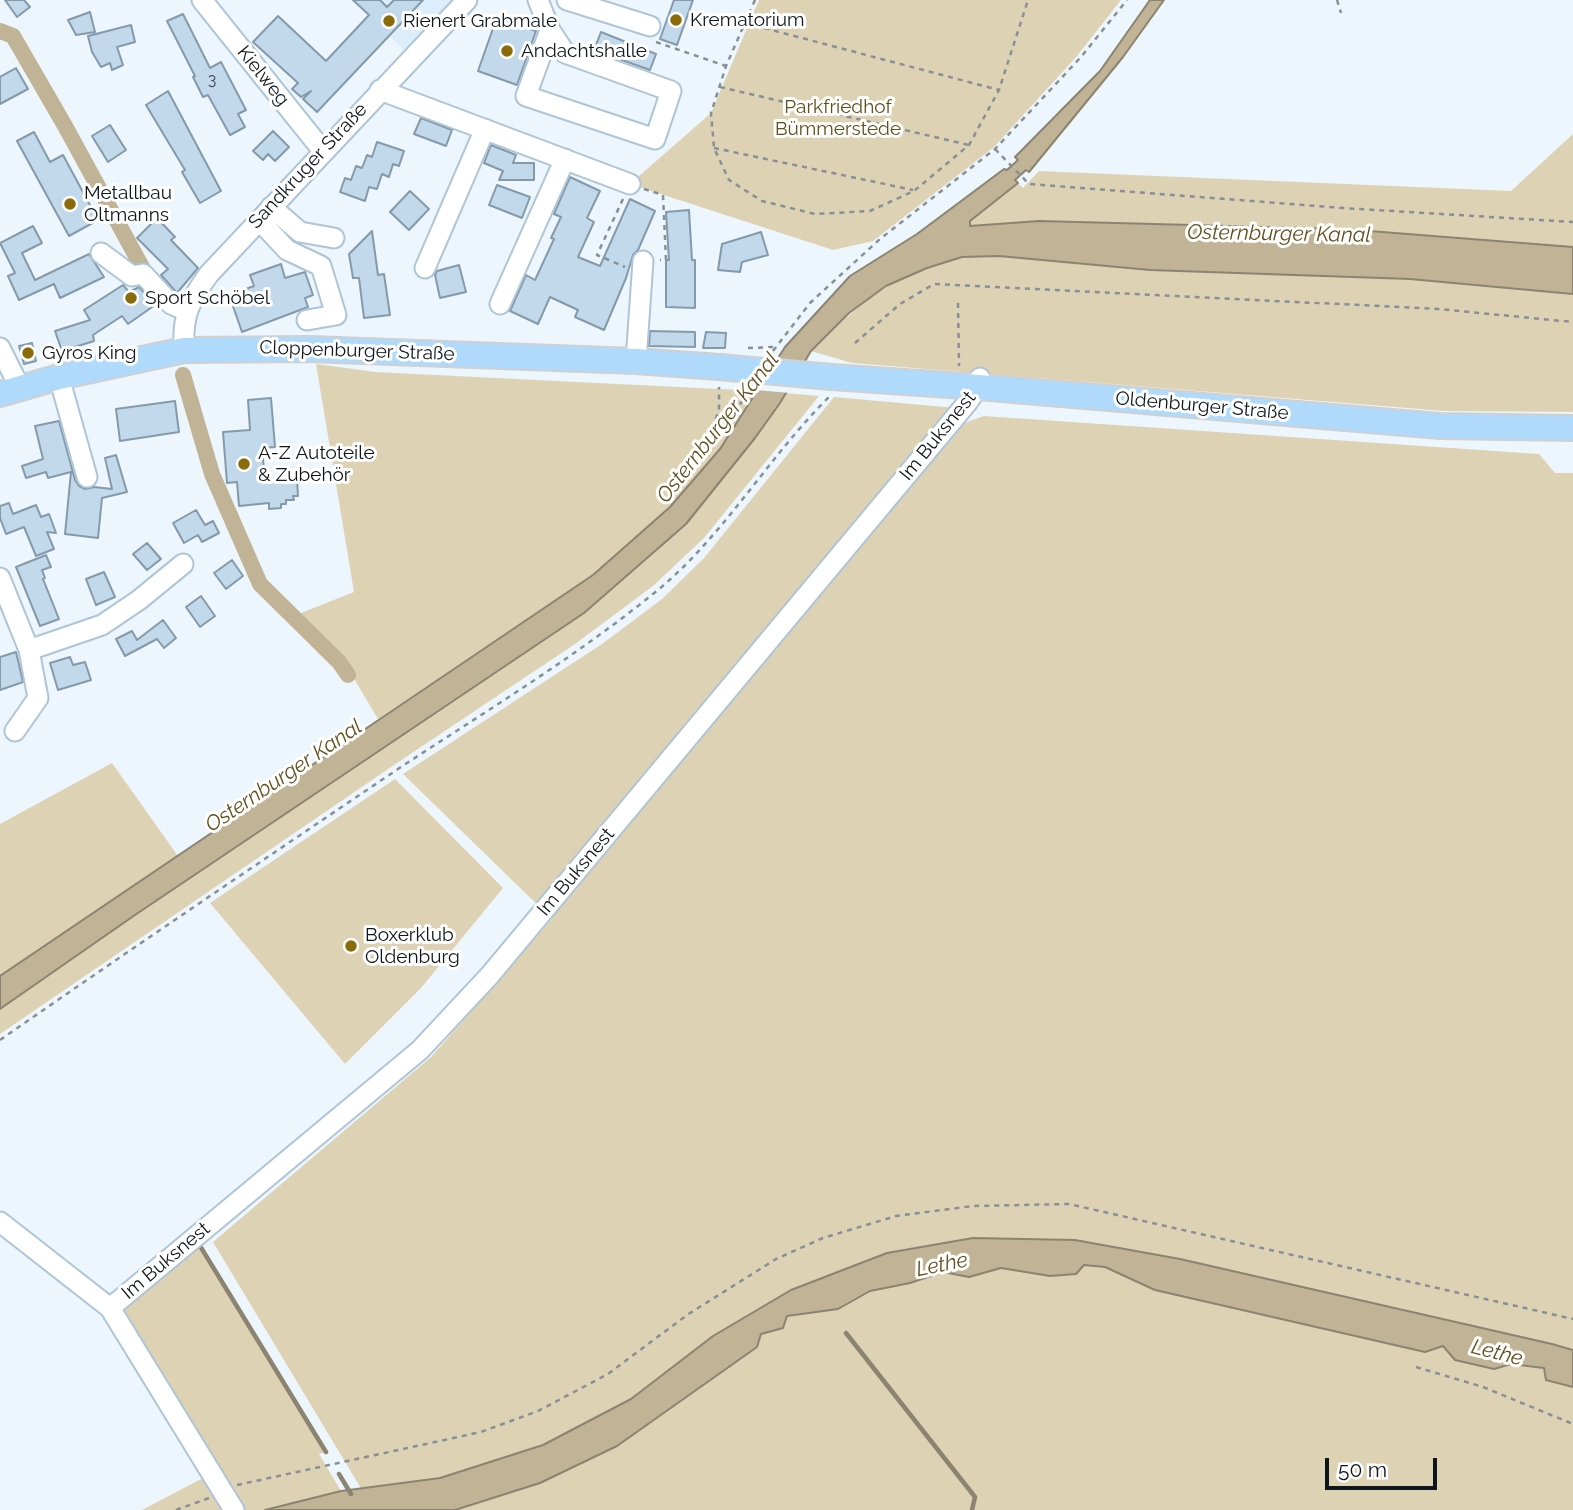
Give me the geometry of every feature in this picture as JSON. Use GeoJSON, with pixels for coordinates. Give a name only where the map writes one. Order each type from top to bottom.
{"type":"FeatureCollection","features":[{"type":"Feature","properties":{"kind":"main road","name":"Cloppenburger Straße"},"geometry":{"type":"LineString","coordinates":[[10,391],[59,377],[184,350],[310,349],[636,361],[719,376],[761,371]]}},
{"type":"Feature","properties":{"kind":"main road","name":"Oldenburger Straße"},"geometry":{"type":"LineString","coordinates":[[761,371],[833,385],[973,380],[1440,426],[1573,428]]}},
{"type":"Feature","properties":{"kind":"street","name":"Kielweg"},"geometry":{"type":"LineString","coordinates":[[202,0],[323,151]]}},
{"type":"Feature","properties":{"kind":"street","name":"Sandkruger Straße"},"geometry":{"type":"LineString","coordinates":[[184,350],[183,328],[187,311],[209,274],[467,0]]}},
{"type":"Feature","properties":{"kind":"street"},"geometry":{"type":"LineString","coordinates":[[538,0],[550,30],[565,52],[671,91],[655,139],[526,96],[550,30]]}},
{"type":"Feature","properties":{"kind":"street"},"geometry":{"type":"LineString","coordinates":[[567,0],[650,26]]}},
{"type":"Feature","properties":{"kind":"street"},"geometry":{"type":"LineString","coordinates":[[380,90],[630,184]]}},
{"type":"Feature","properties":{"kind":"street"},"geometry":{"type":"LineString","coordinates":[[425,268],[485,129]]}},
{"type":"Feature","properties":{"kind":"street"},"geometry":{"type":"LineString","coordinates":[[500,304],[565,159]]}},
{"type":"Feature","properties":{"kind":"street"},"geometry":{"type":"LineString","coordinates":[[265,213],[300,232],[334,238]]}},
{"type":"Feature","properties":{"kind":"street"},"geometry":{"type":"LineString","coordinates":[[265,213],[287,250],[321,266],[336,315],[307,320]]}},
{"type":"Feature","properties":{"kind":"street"},"geometry":{"type":"LineString","coordinates":[[101,253],[132,276],[143,274],[171,304],[187,311]]}},
{"type":"Feature","properties":{"kind":"street"},"geometry":{"type":"LineString","coordinates":[[636,361],[642,268]]}},
{"type":"Feature","properties":{"kind":"street"},"geometry":{"type":"LineString","coordinates":[[0,348],[10,391]]}},
{"type":"Feature","properties":{"kind":"street"},"geometry":{"type":"LineString","coordinates":[[59,377],[87,477]]}},
{"type":"Feature","properties":{"kind":"street","name":"Im Buksnest"},"geometry":{"type":"LineString","coordinates":[[110,1308],[420,1051],[490,975],[967,404],[973,380]]}},
{"type":"Feature","properties":{"kind":"street"},"geometry":{"type":"LineString","coordinates":[[29,650],[102,625],[139,600],[183,564]]}},
{"type":"Feature","properties":{"kind":"street"},"geometry":{"type":"LineString","coordinates":[[0,578],[29,650],[38,698],[15,731]]}},
{"type":"Feature","properties":{"kind":"street"},"geometry":{"type":"LineString","coordinates":[[0,1222],[110,1308],[229,1502]]}},
{"type":"Feature","properties":{"kind":"path"},"geometry":{"type":"LineString","coordinates":[[755,0],[726,66],[711,113],[714,148],[729,180],[762,201],[815,214],[870,211],[914,191],[969,145],[999,90],[1028,0]]}},
{"type":"Feature","properties":{"kind":"path"},"geometry":{"type":"LineString","coordinates":[[719,376],[719,410],[705,447],[708,450],[775,347],[810,303],[880,239],[995,149],[1081,57],[1127,0]]}},
{"type":"Feature","properties":{"kind":"path"},"geometry":{"type":"LineString","coordinates":[[1338,0],[1341,13]]}},
{"type":"Feature","properties":{"kind":"path"},"geometry":{"type":"LineString","coordinates":[[745,23],[999,90]]}},
{"type":"Feature","properties":{"kind":"path"},"geometry":{"type":"LineString","coordinates":[[650,26],[652,40],[726,66]]}},
{"type":"Feature","properties":{"kind":"path"},"geometry":{"type":"LineString","coordinates":[[719,86],[969,145]]}},
{"type":"Feature","properties":{"kind":"path"},"geometry":{"type":"LineString","coordinates":[[714,148],[914,191]]}},
{"type":"Feature","properties":{"kind":"path"},"geometry":{"type":"LineString","coordinates":[[995,149],[1029,184],[1573,222]]}},
{"type":"Feature","properties":{"kind":"path"},"geometry":{"type":"LineString","coordinates":[[630,184],[663,195],[666,260],[642,268],[597,255],[630,184]]}},
{"type":"Feature","properties":{"kind":"path"},"geometry":{"type":"LineString","coordinates":[[855,343],[900,304],[934,284],[1438,309],[1573,322]]}},
{"type":"Feature","properties":{"kind":"path"},"geometry":{"type":"LineString","coordinates":[[958,303],[973,380]]}},
{"type":"Feature","properties":{"kind":"path"},"geometry":{"type":"LineString","coordinates":[[742,349],[775,347]]}},
{"type":"Feature","properties":{"kind":"path"},"geometry":{"type":"LineString","coordinates":[[0,1040],[286,844],[597,637],[655,593],[706,544],[833,385]]}},
{"type":"Feature","properties":{"kind":"path"},"geometry":{"type":"LineString","coordinates":[[176,1510],[229,1502],[236,1485],[481,1432],[538,1411],[608,1374],[687,1315],[776,1259],[823,1238],[896,1216],[973,1206],[1069,1204],[1573,1319]]}},
{"type":"Feature","properties":{"kind":"path"},"geometry":{"type":"LineString","coordinates":[[1416,1367],[1483,1387],[1573,1424]]}},
{"type":"Feature","properties":{"kind":"shaded area"},"geometry":{"type":"Polygon","coordinates":[[[352,0],[461,0],[409,55],[352,0]]]}},
{"type":"Feature","properties":{"kind":"green space","name":"Parkfriedhof Bümmerstede"},"geometry":{"type":"Polygon","coordinates":[[[759,0],[1121,0],[1077,56],[994,147],[873,241],[833,250],[630,184],[711,113],[759,0]]]}},
{"type":"Feature","properties":{"kind":"green space"},"geometry":{"type":"Polygon","coordinates":[[[1573,134],[1573,247],[1344,229],[1039,221],[970,226],[969,221],[1018,183],[1023,188],[1039,171],[1511,191],[1573,134]]]}},
{"type":"Feature","properties":{"kind":"green space"},"geometry":{"type":"Polygon","coordinates":[[[999,256],[1150,270],[1410,279],[1573,294],[1573,412],[1444,411],[852,363],[811,351],[861,305],[897,281],[917,271],[966,257],[999,256]]]}},
{"type":"Feature","properties":{"kind":"green space"},"geometry":{"type":"Polygon","coordinates":[[[316,364],[375,372],[759,391],[720,449],[670,507],[593,575],[378,719],[347,667],[296,615],[354,592],[316,364]]]}},
{"type":"Feature","properties":{"kind":"green space"},"geometry":{"type":"Polygon","coordinates":[[[785,393],[819,396],[704,538],[653,586],[575,644],[0,1034],[0,1009],[584,613],[686,524],[785,393]]]}},
{"type":"Feature","properties":{"kind":"green space"},"geometry":{"type":"Polygon","coordinates":[[[834,397],[956,408],[938,432],[984,416],[1539,454],[1555,473],[1573,473],[1573,1510],[374,1510],[213,1242],[431,1057],[552,919],[403,774],[602,644],[662,599],[704,558],[834,397]]]}},
{"type":"Feature","properties":{"kind":"green space"},"geometry":{"type":"Polygon","coordinates":[[[112,763],[178,856],[0,976],[0,824],[112,763]]]}},
{"type":"Feature","properties":{"kind":"green space","name":"Boxerklub Oldenburg"},"geometry":{"type":"Polygon","coordinates":[[[395,779],[503,888],[421,988],[345,1064],[210,903],[395,779]]]}},
{"type":"Feature","properties":{"kind":"green space"},"geometry":{"type":"Polygon","coordinates":[[[195,1237],[326,1452],[319,1454],[341,1491],[265,1510],[142,1510],[201,1479],[212,1477],[110,1308],[195,1237]]]}},
{"type":"Feature","properties":{"kind":"water","name":"Osternburger Kanal"},"geometry":{"type":"Polygon","coordinates":[[[1150,0],[1164,0],[1123,57],[1029,172],[1026,170],[1015,180],[1018,183],[970,221],[970,226],[1039,221],[1344,229],[1573,247],[1573,294],[1410,279],[1150,270],[999,256],[962,257],[927,268],[886,286],[849,313],[811,351],[755,438],[686,524],[584,613],[0,1009],[0,976],[593,575],[670,507],[720,449],[785,347],[850,276],[917,234],[1018,160],[1015,157],[1100,71],[1150,0]]]}},
{"type":"Feature","properties":{"kind":"water","name":"Lethe"},"geometry":{"type":"Polygon","coordinates":[[[973,1238],[1075,1240],[1180,1259],[1552,1344],[1573,1350],[1573,1387],[1546,1380],[1544,1368],[1511,1364],[1494,1369],[1455,1360],[1443,1346],[1425,1352],[1155,1290],[1105,1267],[1084,1265],[1076,1274],[1050,1276],[1001,1268],[969,1277],[943,1272],[910,1283],[870,1291],[838,1309],[787,1316],[783,1328],[761,1334],[757,1347],[617,1446],[540,1483],[455,1510],[265,1510],[341,1491],[440,1478],[543,1445],[631,1399],[713,1336],[791,1290],[887,1253],[973,1238]]]}},
{"type":"Feature","properties":{"kind":"pier"},"geometry":{"type":"Polygon","coordinates":[[[773,360],[808,362],[790,393],[755,390],[773,360]]]}},
{"type":"Feature","properties":{"kind":"building"},"geometry":{"type":"Polygon","coordinates":[[[5,0],[24,0],[30,7],[17,17],[5,0]]]}},
{"type":"Feature","properties":{"kind":"building"},"geometry":{"type":"Polygon","coordinates":[[[353,0],[380,0],[387,7],[394,0],[423,0],[317,112],[303,99],[311,91],[301,97],[292,89],[298,83],[253,42],[278,16],[326,61],[369,15],[353,0]]]}},
{"type":"Feature","properties":{"kind":"building","name":"Krematorium"},"geometry":{"type":"Polygon","coordinates":[[[674,0],[693,0],[677,45],[660,39],[674,0]]]}},
{"type":"Feature","properties":{"kind":"building"},"geometry":{"type":"Polygon","coordinates":[[[90,12],[95,32],[76,35],[68,20],[90,12]]]}},
{"type":"Feature","properties":{"kind":"building"},"geometry":{"type":"Polygon","coordinates":[[[183,14],[210,68],[221,62],[246,110],[238,114],[245,127],[230,135],[208,95],[203,97],[167,21],[183,14]]]}},
{"type":"Feature","properties":{"kind":"building","name":"Andachtshalle"},"geometry":{"type":"Polygon","coordinates":[[[497,17],[536,31],[517,85],[478,71],[497,17]]]}},
{"type":"Feature","properties":{"kind":"building"},"geometry":{"type":"Polygon","coordinates":[[[131,25],[135,42],[117,47],[123,65],[112,70],[110,63],[101,67],[92,52],[88,36],[131,25]]]}},
{"type":"Feature","properties":{"kind":"building"},"geometry":{"type":"Polygon","coordinates":[[[601,32],[656,54],[650,70],[594,50],[601,32]]]}},
{"type":"Feature","properties":{"kind":"building"},"geometry":{"type":"Polygon","coordinates":[[[16,68],[28,89],[0,104],[0,77],[16,68]]]}},
{"type":"Feature","properties":{"kind":"building"},"geometry":{"type":"Polygon","coordinates":[[[168,91],[221,191],[200,203],[182,172],[185,170],[146,105],[168,91]]]}},
{"type":"Feature","properties":{"kind":"building"},"geometry":{"type":"Polygon","coordinates":[[[421,118],[452,130],[446,146],[414,134],[421,118]]]}},
{"type":"Feature","properties":{"kind":"building"},"geometry":{"type":"Polygon","coordinates":[[[110,125],[126,150],[108,162],[92,136],[110,125]]]}},
{"type":"Feature","properties":{"kind":"building"},"geometry":{"type":"Polygon","coordinates":[[[273,131],[289,147],[275,161],[268,154],[263,160],[253,151],[273,131]]]}},
{"type":"Feature","properties":{"kind":"building"},"geometry":{"type":"Polygon","coordinates":[[[34,132],[50,162],[63,155],[98,220],[69,236],[17,141],[34,132]]]}},
{"type":"Feature","properties":{"kind":"building"},"geometry":{"type":"Polygon","coordinates":[[[377,142],[404,151],[399,166],[393,164],[389,177],[382,174],[377,189],[369,187],[365,201],[340,192],[345,178],[351,180],[356,166],[362,168],[367,155],[372,157],[377,142]]]}},
{"type":"Feature","properties":{"kind":"building"},"geometry":{"type":"Polygon","coordinates":[[[491,145],[516,155],[513,163],[534,163],[534,180],[499,180],[503,171],[484,163],[491,145]]]}},
{"type":"Feature","properties":{"kind":"building"},"geometry":{"type":"Polygon","coordinates":[[[570,177],[600,191],[587,218],[594,222],[578,257],[600,266],[630,199],[655,211],[638,250],[633,255],[604,330],[575,317],[578,310],[550,297],[538,324],[510,311],[526,275],[535,280],[554,239],[551,238],[561,217],[554,214],[570,177]]]}},
{"type":"Feature","properties":{"kind":"building"},"geometry":{"type":"Polygon","coordinates":[[[497,185],[530,197],[522,218],[489,205],[497,185]]]}},
{"type":"Feature","properties":{"kind":"building"},"geometry":{"type":"Polygon","coordinates":[[[410,191],[429,209],[409,230],[390,212],[410,191]]]}},
{"type":"Feature","properties":{"kind":"building"},"geometry":{"type":"Polygon","coordinates":[[[689,210],[692,260],[695,260],[695,308],[666,307],[666,260],[669,260],[666,212],[689,210]]]}},
{"type":"Feature","properties":{"kind":"building"},"geometry":{"type":"Polygon","coordinates":[[[157,218],[175,237],[171,240],[198,268],[177,293],[161,275],[168,269],[137,238],[157,218]]]}},
{"type":"Feature","properties":{"kind":"building"},"geometry":{"type":"Polygon","coordinates":[[[33,226],[42,243],[22,253],[35,280],[89,254],[104,277],[60,298],[54,284],[19,300],[8,276],[15,273],[0,243],[33,226]]]}},
{"type":"Feature","properties":{"kind":"building"},"geometry":{"type":"Polygon","coordinates":[[[372,231],[378,275],[384,274],[390,315],[364,318],[359,278],[353,278],[349,254],[372,231]]]}},
{"type":"Feature","properties":{"kind":"building"},"geometry":{"type":"Polygon","coordinates":[[[761,232],[768,255],[742,262],[740,272],[718,270],[722,244],[761,232]]]}},
{"type":"Feature","properties":{"kind":"building"},"geometry":{"type":"Polygon","coordinates":[[[281,264],[285,278],[305,272],[313,295],[305,298],[308,307],[242,332],[229,295],[254,286],[250,275],[281,264]]]}},
{"type":"Feature","properties":{"kind":"building"},"geometry":{"type":"Polygon","coordinates":[[[459,265],[466,292],[440,298],[435,275],[437,271],[459,265]]]}},
{"type":"Feature","properties":{"kind":"building"},"geometry":{"type":"Polygon","coordinates":[[[123,285],[129,292],[139,287],[155,305],[128,324],[122,316],[93,335],[94,341],[62,351],[55,331],[90,320],[84,310],[123,285]]]}},
{"type":"Feature","properties":{"kind":"building"},"geometry":{"type":"Polygon","coordinates":[[[650,331],[695,332],[695,347],[649,346],[650,331]]]}},
{"type":"Feature","properties":{"kind":"building"},"geometry":{"type":"Polygon","coordinates":[[[706,332],[726,333],[725,348],[703,348],[706,332]]]}},
{"type":"Feature","properties":{"kind":"building","name":"Gyros King"},"geometry":{"type":"Polygon","coordinates":[[[32,343],[36,361],[24,364],[19,346],[32,343]]]}},
{"type":"Feature","properties":{"kind":"building"},"geometry":{"type":"Polygon","coordinates":[[[271,398],[275,447],[262,448],[265,481],[297,479],[298,496],[293,496],[294,500],[286,500],[286,504],[281,504],[281,508],[269,509],[269,503],[239,506],[237,482],[227,483],[223,432],[250,430],[248,400],[271,398]]]}},
{"type":"Feature","properties":{"kind":"building"},"geometry":{"type":"Polygon","coordinates":[[[175,401],[179,432],[120,441],[116,409],[175,401]]]}},
{"type":"Feature","properties":{"kind":"building"},"geometry":{"type":"Polygon","coordinates":[[[59,421],[79,486],[85,489],[112,489],[105,458],[116,455],[127,492],[102,498],[98,538],[65,534],[71,472],[48,478],[46,472],[26,478],[22,466],[43,459],[35,426],[59,421]]]}},
{"type":"Feature","properties":{"kind":"building"},"geometry":{"type":"Polygon","coordinates":[[[9,503],[13,514],[36,505],[41,517],[49,514],[56,533],[47,532],[54,549],[36,556],[24,527],[6,534],[0,518],[0,506],[9,503]]]}},
{"type":"Feature","properties":{"kind":"building"},"geometry":{"type":"Polygon","coordinates":[[[196,510],[205,525],[213,521],[219,533],[202,542],[198,535],[184,543],[173,523],[196,510]]]}},
{"type":"Feature","properties":{"kind":"building"},"geometry":{"type":"Polygon","coordinates":[[[147,543],[161,559],[147,570],[133,554],[147,543]]]}},
{"type":"Feature","properties":{"kind":"building"},"geometry":{"type":"Polygon","coordinates":[[[46,555],[51,567],[42,570],[43,579],[59,619],[40,626],[16,567],[46,555]]]}},
{"type":"Feature","properties":{"kind":"building"},"geometry":{"type":"Polygon","coordinates":[[[232,560],[243,576],[226,589],[214,573],[232,560]]]}},
{"type":"Feature","properties":{"kind":"building"},"geometry":{"type":"Polygon","coordinates":[[[104,572],[115,597],[96,605],[86,579],[104,572]]]}},
{"type":"Feature","properties":{"kind":"building"},"geometry":{"type":"Polygon","coordinates":[[[201,596],[215,616],[200,627],[186,607],[201,596]]]}},
{"type":"Feature","properties":{"kind":"building"},"geometry":{"type":"Polygon","coordinates":[[[163,620],[176,638],[164,648],[157,639],[125,656],[116,639],[132,631],[137,640],[163,620]]]}},
{"type":"Feature","properties":{"kind":"building"},"geometry":{"type":"Polygon","coordinates":[[[16,652],[23,682],[0,690],[0,657],[16,652]]]}},
{"type":"Feature","properties":{"kind":"building"},"geometry":{"type":"Polygon","coordinates":[[[70,657],[73,665],[85,662],[91,680],[58,690],[50,663],[70,657]]]}},
{"type":"Feature","properties":{"kind":"waterway"},"geometry":{"type":"LineString","coordinates":[[0,31],[13,36],[142,267]]}},
{"type":"Feature","properties":{"kind":"waterway"},"geometry":{"type":"LineString","coordinates":[[183,375],[212,474],[260,584],[339,662],[348,675]]}},
{"type":"Feature","properties":{"kind":"waterway"},"geometry":{"type":"LineString","coordinates":[[197,1241],[326,1452]]}},
{"type":"Feature","properties":{"kind":"waterway"},"geometry":{"type":"LineString","coordinates":[[846,1333],[975,1497],[972,1510]]}},
{"type":"Feature","properties":{"kind":"waterway"},"geometry":{"type":"LineString","coordinates":[[339,1474],[351,1494]]}},
{"type":"Feature","properties":{"kind":"place","name":"Krematorium"},"geometry":{"type":"Point","coordinates":[676,20]}},
{"type":"Feature","properties":{"kind":"place","name":"Rienert Grabmale"},"geometry":{"type":"Point","coordinates":[389,21]}},
{"type":"Feature","properties":{"kind":"place","name":"Andachtshalle"},"geometry":{"type":"Point","coordinates":[507,51]}},
{"type":"Feature","properties":{"kind":"place","name":"Metallbau Oltmanns"},"geometry":{"type":"Point","coordinates":[70,204]}},
{"type":"Feature","properties":{"kind":"place","name":"Sport Schöbel"},"geometry":{"type":"Point","coordinates":[131,298]}},
{"type":"Feature","properties":{"kind":"place","name":"Gyros King"},"geometry":{"type":"Point","coordinates":[28,353]}},
{"type":"Feature","properties":{"kind":"place","name":"A-Z Autoteile & Zubehör"},"geometry":{"type":"Point","coordinates":[244,464]}},
{"type":"Feature","properties":{"kind":"place","name":"Boxerklub Oldenburg"},"geometry":{"type":"Point","coordinates":[351,946]}}]}
